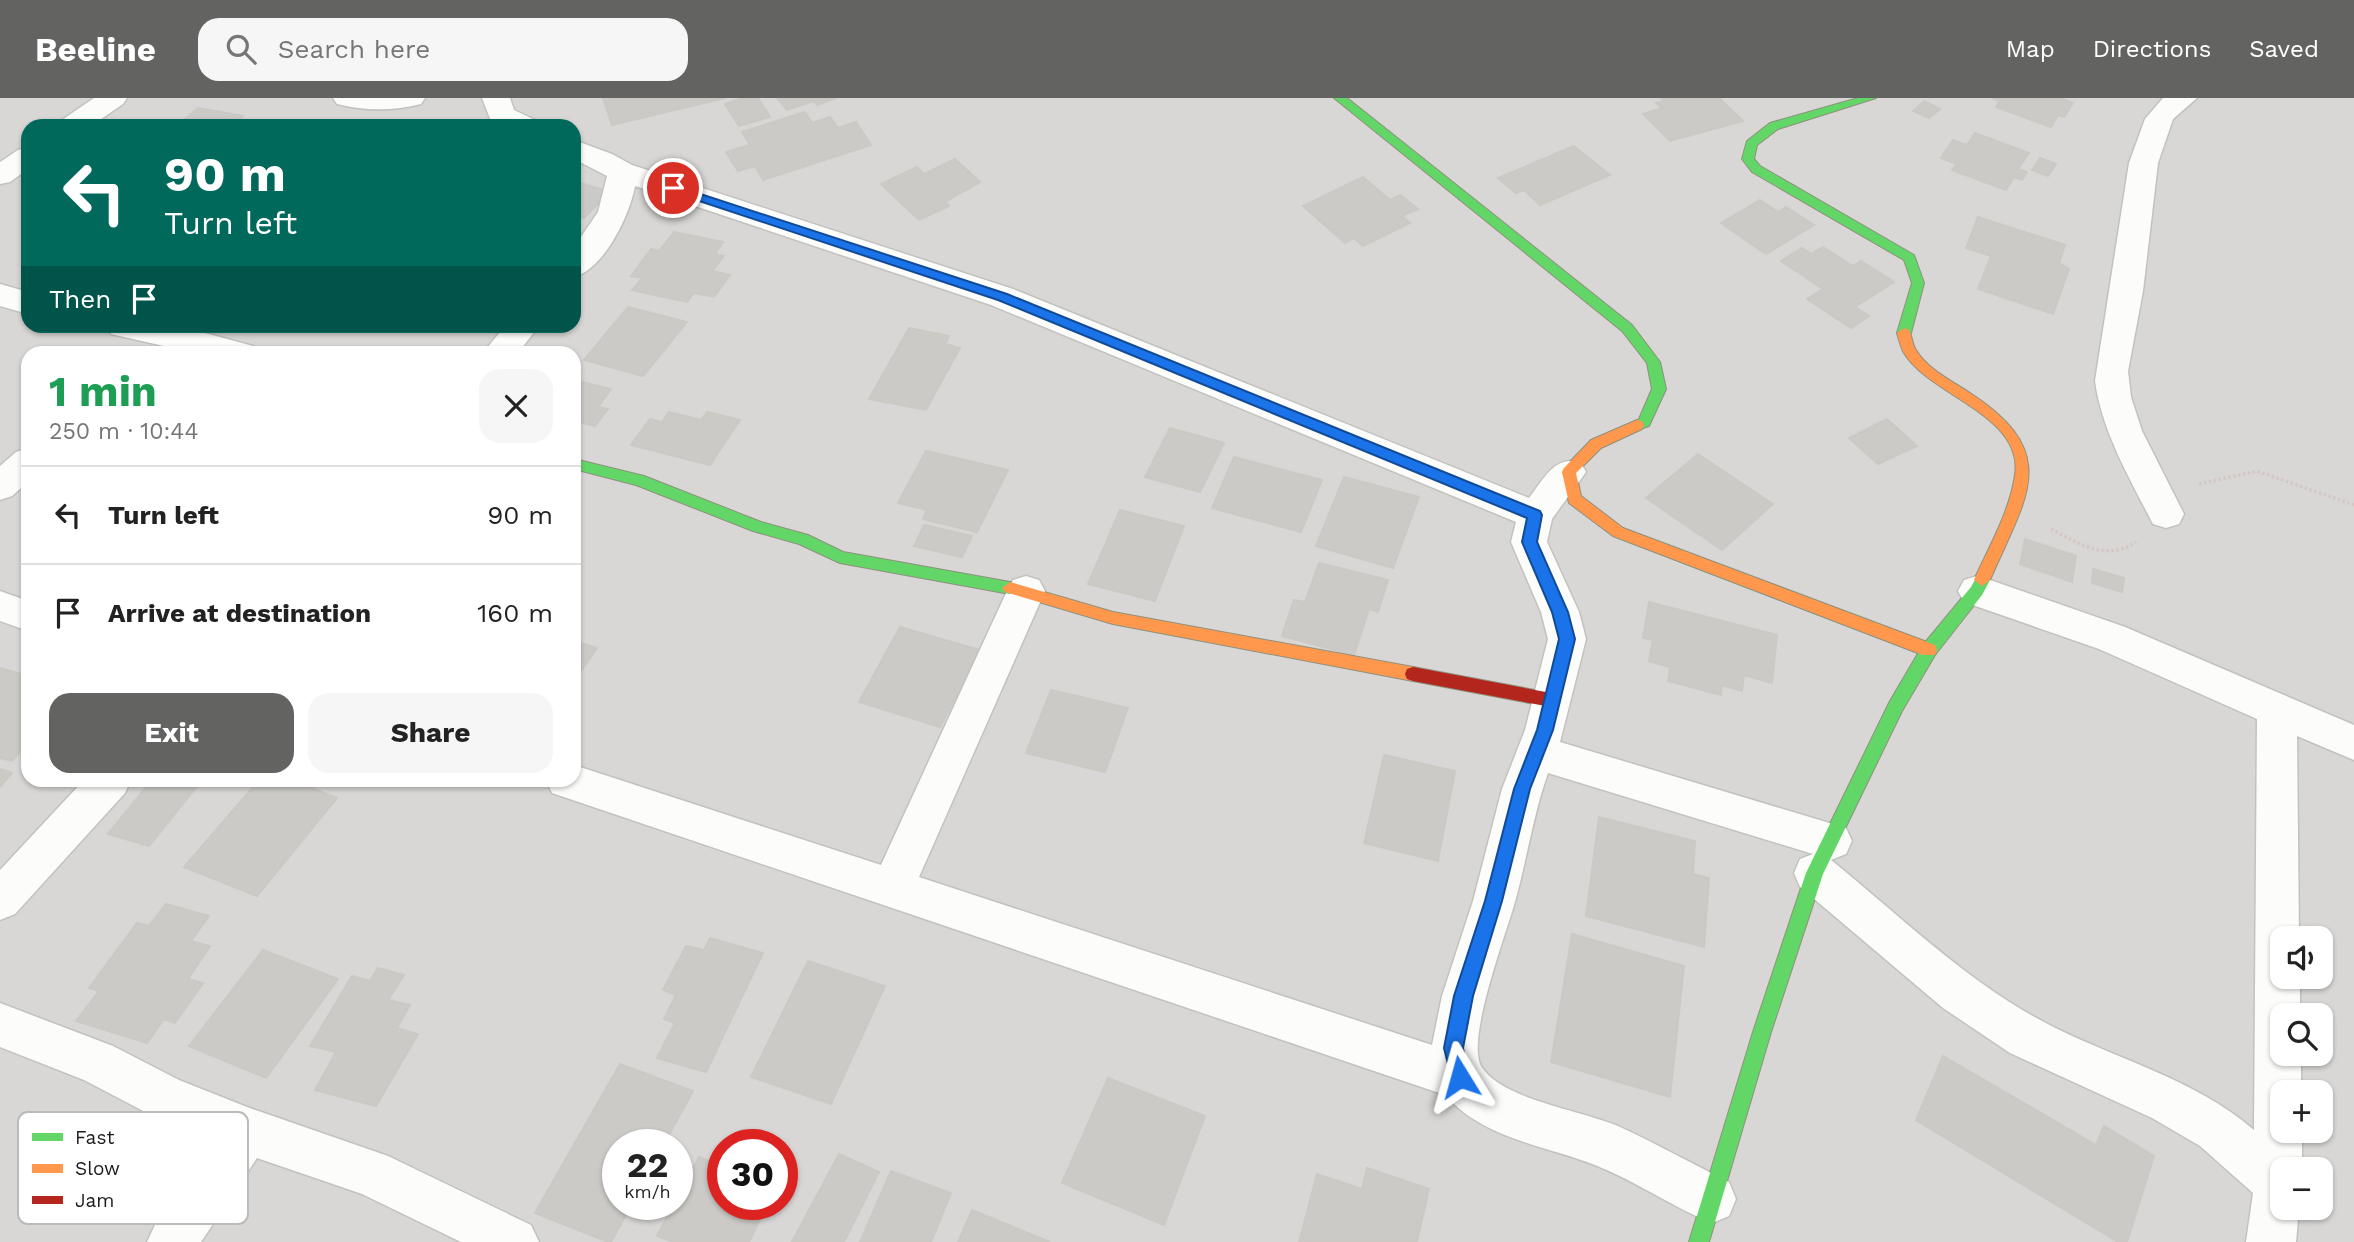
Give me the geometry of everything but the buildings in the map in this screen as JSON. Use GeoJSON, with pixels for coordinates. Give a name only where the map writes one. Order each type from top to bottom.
{"type":"FeatureCollection","features":[{"type":"Feature","properties":{"kind":"street"},"geometry":{"type":"LineString","coordinates":[[82,119],[113,98]]}},
{"type":"Feature","properties":{"kind":"street"},"geometry":{"type":"LineString","coordinates":[[347,98],[360,101],[411,98]]}},
{"type":"Feature","properties":{"kind":"street"},"geometry":{"type":"LineString","coordinates":[[1340,98],[1627,328],[1653,362],[1659,389],[1644,422],[1596,444],[1569,472],[1535,515],[1530,542],[1560,612],[1567,639],[1545,730],[1522,789],[1493,901],[1464,996],[1454,1048],[1460,1077]]}},
{"type":"Feature","properties":{"kind":"street"},"geometry":{"type":"LineString","coordinates":[[1699,1242],[1762,1032],[1823,857],[1896,706],[1928,650],[1977,591],[2012,510],[2023,465],[2017,441],[1998,419],[1922,366],[1903,343],[1904,323],[1918,288],[1919,271],[1910,258],[1756,169],[1748,159],[1751,144],[1774,126],[1870,98]]}},
{"type":"Feature","properties":{"kind":"street"},"geometry":{"type":"LineString","coordinates":[[2166,514],[2116,407],[2112,379],[2128,289],[2136,212],[2147,156],[2158,121],[2170,106],[2183,98]]}},
{"type":"Feature","properties":{"kind":"street"},"geometry":{"type":"LineString","coordinates":[[581,152],[622,172],[1002,297],[1535,515]]}},
{"type":"Feature","properties":{"kind":"street"},"geometry":{"type":"LineString","coordinates":[[0,175],[21,161]]}},
{"type":"Feature","properties":{"kind":"street"},"geometry":{"type":"LineString","coordinates":[[581,259],[600,237],[621,194],[622,172]]}},
{"type":"Feature","properties":{"kind":"street"},"geometry":{"type":"LineString","coordinates":[[0,295],[21,301]]}},
{"type":"Feature","properties":{"kind":"street"},"geometry":{"type":"LineString","coordinates":[[135,333],[154,343],[178,346]]}},
{"type":"Feature","properties":{"kind":"street"},"geometry":{"type":"LineString","coordinates":[[581,466],[639,480],[758,527],[803,539],[840,557],[918,569],[1026,591],[1113,618],[1551,700]]}},
{"type":"Feature","properties":{"kind":"street"},"geometry":{"type":"LineString","coordinates":[[0,487],[21,468]]}},
{"type":"Feature","properties":{"kind":"street"},"geometry":{"type":"LineString","coordinates":[[1569,472],[1574,499],[1618,532],[1928,650]]}},
{"type":"Feature","properties":{"kind":"street"},"geometry":{"type":"LineString","coordinates":[[892,889],[1026,591]]}},
{"type":"Feature","properties":{"kind":"street"},"geometry":{"type":"LineString","coordinates":[[1977,591],[2112,638],[2354,743]]}},
{"type":"Feature","properties":{"kind":"street"},"geometry":{"type":"LineString","coordinates":[[0,606],[21,614]]}},
{"type":"Feature","properties":{"kind":"street"},"geometry":{"type":"LineString","coordinates":[[2277,710],[2278,1157]]}},
{"type":"Feature","properties":{"kind":"street"},"geometry":{"type":"LineString","coordinates":[[1536,752],[1823,857],[1970,1000],[2026,1037],[2169,1101],[2217,1129],[2270,1176]]}},
{"type":"Feature","properties":{"kind":"street"},"geometry":{"type":"LineString","coordinates":[[581,785],[1460,1077],[1478,1097],[1527,1121],[1604,1143],[1712,1199]]}},
{"type":"Feature","properties":{"kind":"street"},"geometry":{"type":"LineString","coordinates":[[0,900],[105,787]]}},
{"type":"Feature","properties":{"kind":"street"},"geometry":{"type":"LineString","coordinates":[[0,1025],[97,1062],[165,1098],[200,1112]]}},
{"type":"Feature","properties":{"kind":"street"},"geometry":{"type":"LineString","coordinates":[[248,1131],[371,1173],[514,1242]]}},
{"type":"Feature","properties":{"kind":"street"},"geometry":{"type":"LineString","coordinates":[[2271,1242],[2274,1220]]}},
{"type":"Feature","properties":{"kind":"street"},"geometry":{"type":"LineString","coordinates":[[172,1242],[184,1224]]}},
{"type":"Feature","properties":{"kind":"shaded area"},"geometry":{"type":"Polygon","coordinates":[[[0,98],[2354,98],[2354,1242],[0,1242],[0,98]]]}},
{"type":"Feature","properties":{"kind":"traffic: fast"},"geometry":{"type":"LineString","coordinates":[[1340,98],[1627,328],[1653,362],[1659,389],[1644,422],[1637,425]]}},
{"type":"Feature","properties":{"kind":"traffic: fast"},"geometry":{"type":"LineString","coordinates":[[1870,98],[1774,126],[1751,144],[1748,159],[1756,169],[1910,258],[1918,283],[1904,333]]}},
{"type":"Feature","properties":{"kind":"traffic: fast"},"geometry":{"type":"LineString","coordinates":[[581,466],[639,480],[758,527],[803,539],[840,557],[1010,588]]}},
{"type":"Feature","properties":{"kind":"traffic: fast"},"geometry":{"type":"LineString","coordinates":[[1699,1242],[1762,1032],[1815,873],[1896,706],[1929,650],[1977,591],[1982,580]]}},
{"type":"Feature","properties":{"kind":"traffic: slow"},"geometry":{"type":"LineString","coordinates":[[1904,333],[1909,351],[1922,366],[2002,423],[2016,441],[2023,463],[2019,489],[1982,580]]}},
{"type":"Feature","properties":{"kind":"traffic: slow"},"geometry":{"type":"LineString","coordinates":[[1637,425],[1596,444],[1569,472],[1574,499],[1618,532],[1929,650]]}},
{"type":"Feature","properties":{"kind":"traffic: slow"},"geometry":{"type":"LineString","coordinates":[[1010,588],[1113,618],[1413,674]]}},
{"type":"Feature","properties":{"kind":"traffic: jam"},"geometry":{"type":"LineString","coordinates":[[1413,674],[1551,700]]}},
{"type":"Feature","properties":{"kind":"route"},"geometry":{"type":"LineString","coordinates":[[673,188],[1002,297],[1535,515],[1530,542],[1536,562],[1560,612],[1567,639],[1545,730],[1522,789],[1493,901],[1464,996],[1454,1048],[1460,1077]]}}]}
